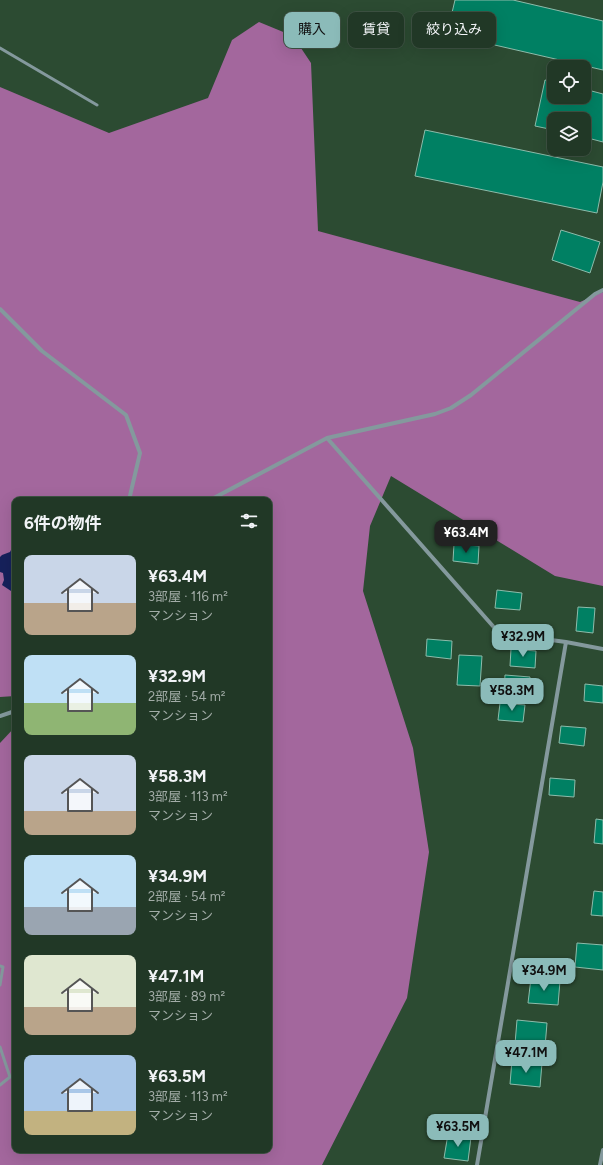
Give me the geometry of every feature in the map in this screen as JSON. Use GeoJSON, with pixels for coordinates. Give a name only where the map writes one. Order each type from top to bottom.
{"type":"FeatureCollection","features":[{"type":"Feature","properties":{"kind":"street"},"geometry":{"type":"LineString","coordinates":[[216,497],[327,438],[435,414],[451,408],[471,395],[595,294],[603,290]]}},
{"type":"Feature","properties":{"kind":"street"},"geometry":{"type":"LineString","coordinates":[[0,310],[42,350],[126,415],[140,454],[130,497]]}},
{"type":"Feature","properties":{"kind":"street"},"geometry":{"type":"LineString","coordinates":[[327,438],[499,633],[566,642],[603,650]]}},
{"type":"Feature","properties":{"kind":"street"},"geometry":{"type":"LineString","coordinates":[[477,1165],[566,642]]}},
{"type":"Feature","properties":{"kind":"street"},"geometry":{"type":"LineString","coordinates":[[0,716],[12,712]]}},
{"type":"Feature","properties":{"kind":"street"},"geometry":{"type":"LineString","coordinates":[[600,1165],[603,1150]]}},
{"type":"Feature","properties":{"kind":"lane"},"geometry":{"type":"LineString","coordinates":[[0,48],[97,105]]}},
{"type":"Feature","properties":{"kind":"lane"},"geometry":{"type":"LineString","coordinates":[[0,966],[3,967],[0,985]]}},
{"type":"Feature","properties":{"kind":"lane"},"geometry":{"type":"LineString","coordinates":[[0,1046],[10,1077],[0,1085]]}},
{"type":"Feature","properties":{"kind":"shaded area"},"geometry":{"type":"Polygon","coordinates":[[[259,22],[284,32],[284,48],[301,48],[311,63],[318,231],[580,302],[603,292],[603,586],[555,576],[391,476],[370,526],[363,591],[413,748],[429,852],[407,998],[322,1165],[0,1165],[0,743],[12,730],[12,1153],[272,1153],[272,497],[12,497],[12,696],[0,697],[0,87],[109,133],[208,98],[232,40],[259,22]]]}},
{"type":"Feature","properties":{"kind":"shaded area"},"geometry":{"type":"Polygon","coordinates":[[[12,548],[12,592],[2,585],[4,580],[3,573],[0,572],[0,557],[10,552],[12,548]]]}},
{"type":"Feature","properties":{"kind":"building"},"geometry":{"type":"Polygon","coordinates":[[[455,0],[513,0],[603,21],[603,70],[591,67],[591,60],[560,60],[496,45],[496,12],[452,12],[455,0]]]}},
{"type":"Feature","properties":{"kind":"building"},"geometry":{"type":"Polygon","coordinates":[[[545,80],[547,80],[547,104],[591,104],[591,91],[603,94],[603,142],[591,139],[591,112],[547,112],[547,129],[535,126],[545,80]]]}},
{"type":"Feature","properties":{"kind":"building"},"geometry":{"type":"Polygon","coordinates":[[[425,130],[603,167],[603,182],[597,213],[415,176],[425,130]]]}},
{"type":"Feature","properties":{"kind":"building"},"geometry":{"type":"Polygon","coordinates":[[[561,230],[600,242],[590,273],[552,260],[561,230]]]}},
{"type":"Feature","properties":{"kind":"building"},"geometry":{"type":"Polygon","coordinates":[[[454,544],[479,546],[478,564],[453,561],[454,544]]]}},
{"type":"Feature","properties":{"kind":"building"},"geometry":{"type":"Polygon","coordinates":[[[497,590],[522,593],[520,610],[495,608],[497,590]]]}},
{"type":"Feature","properties":{"kind":"building"},"geometry":{"type":"Polygon","coordinates":[[[578,607],[595,608],[593,633],[576,631],[578,607]]]}},
{"type":"Feature","properties":{"kind":"building"},"geometry":{"type":"Polygon","coordinates":[[[427,639],[452,641],[451,659],[426,656],[427,639]]]}},
{"type":"Feature","properties":{"kind":"building"},"geometry":{"type":"Polygon","coordinates":[[[511,649],[536,651],[535,668],[510,666],[511,649]]]}},
{"type":"Feature","properties":{"kind":"building"},"geometry":{"type":"Polygon","coordinates":[[[459,655],[482,656],[480,686],[457,685],[459,655]]]}},
{"type":"Feature","properties":{"kind":"building"},"geometry":{"type":"Polygon","coordinates":[[[505,675],[530,677],[529,695],[504,692],[505,675]]]}},
{"type":"Feature","properties":{"kind":"building"},"geometry":{"type":"Polygon","coordinates":[[[585,684],[603,686],[603,703],[584,701],[585,684]]]}},
{"type":"Feature","properties":{"kind":"building"},"geometry":{"type":"Polygon","coordinates":[[[500,703],[525,705],[523,722],[498,720],[500,703]]]}},
{"type":"Feature","properties":{"kind":"building"},"geometry":{"type":"Polygon","coordinates":[[[561,726],[586,728],[584,746],[559,743],[561,726]]]}},
{"type":"Feature","properties":{"kind":"building"},"geometry":{"type":"Polygon","coordinates":[[[550,778],[575,780],[574,797],[549,795],[550,778]]]}},
{"type":"Feature","properties":{"kind":"building"},"geometry":{"type":"Polygon","coordinates":[[[596,819],[603,820],[603,844],[594,843],[596,819]]]}},
{"type":"Feature","properties":{"kind":"building"},"geometry":{"type":"Polygon","coordinates":[[[594,891],[603,892],[603,916],[591,915],[594,891]]]}},
{"type":"Feature","properties":{"kind":"building"},"geometry":{"type":"Polygon","coordinates":[[[577,943],[603,945],[603,970],[575,967],[577,943]]]}},
{"type":"Feature","properties":{"kind":"building"},"geometry":{"type":"Polygon","coordinates":[[[531,978],[560,981],[558,1005],[528,1003],[531,978]]]}},
{"type":"Feature","properties":{"kind":"building"},"geometry":{"type":"Polygon","coordinates":[[[517,1020],[547,1023],[545,1047],[515,1044],[517,1020]]]}},
{"type":"Feature","properties":{"kind":"building"},"geometry":{"type":"Polygon","coordinates":[[[512,1060],[542,1063],[540,1087],[510,1084],[512,1060]]]}},
{"type":"Feature","properties":{"kind":"building"},"geometry":{"type":"Polygon","coordinates":[[[448,1134],[471,1137],[468,1161],[444,1158],[448,1134]]]}}]}
